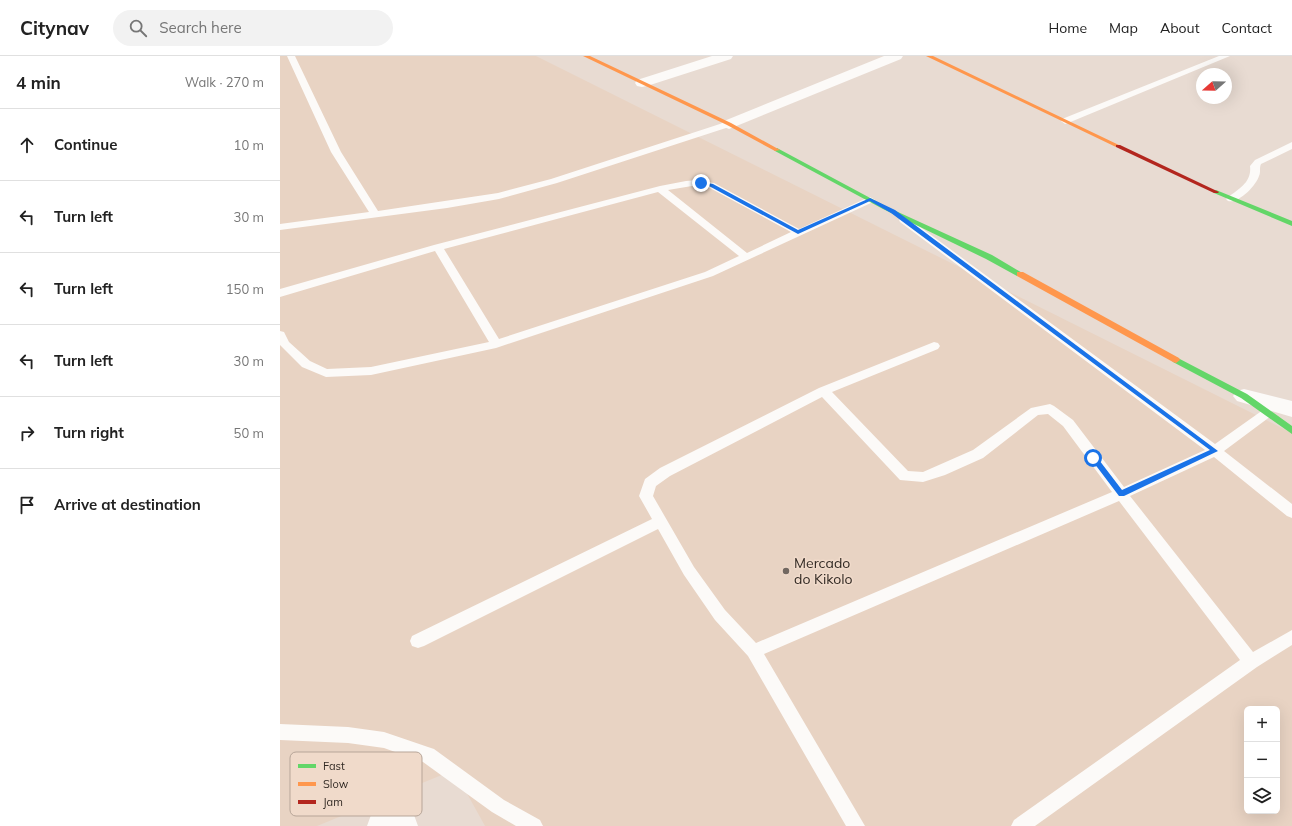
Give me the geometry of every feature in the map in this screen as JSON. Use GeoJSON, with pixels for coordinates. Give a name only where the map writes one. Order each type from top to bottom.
{"type":"FeatureCollection","features":[{"type":"Feature","properties":{"kind":"street"},"geometry":{"type":"LineString","coordinates":[[586,56],[729,124],[893,212],[989,257],[1103,321],[1244,396],[1292,431]]}},
{"type":"Feature","properties":{"kind":"street"},"geometry":{"type":"LineString","coordinates":[[642,83],[726,56]]}},
{"type":"Feature","properties":{"kind":"street"},"geometry":{"type":"LineString","coordinates":[[729,124],[896,56]]}},
{"type":"Feature","properties":{"kind":"street"},"geometry":{"type":"LineString","coordinates":[[929,56],[1231,199],[1292,224]]}},
{"type":"Feature","properties":{"kind":"street"},"geometry":{"type":"LineString","coordinates":[[1244,396],[1292,409]]}},
{"type":"Feature","properties":{"kind":"street"},"geometry":{"type":"LineString","coordinates":[[382,826],[403,826]]}},
{"type":"Feature","properties":{"kind":"lane"},"geometry":{"type":"LineString","coordinates":[[291,56],[336,152],[376,215]]}},
{"type":"Feature","properties":{"kind":"lane"},"geometry":{"type":"LineString","coordinates":[[1065,121],[1226,56]]}},
{"type":"Feature","properties":{"kind":"lane"},"geometry":{"type":"LineString","coordinates":[[280,227],[376,215],[499,196],[554,181],[729,124]]}},
{"type":"Feature","properties":{"kind":"lane"},"geometry":{"type":"LineString","coordinates":[[1231,199],[1256,178],[1257,172],[1255,166],[1258,162],[1292,145]]}},
{"type":"Feature","properties":{"kind":"lane"},"geometry":{"type":"LineString","coordinates":[[280,293],[438,247],[688,183],[711,185],[798,232]]}},
{"type":"Feature","properties":{"kind":"lane"},"geometry":{"type":"LineString","coordinates":[[660,189],[746,257]]}},
{"type":"Feature","properties":{"kind":"lane"},"geometry":{"type":"LineString","coordinates":[[280,335],[285,344],[306,364],[326,373],[371,371],[496,344],[708,274],[870,200]]}},
{"type":"Feature","properties":{"kind":"lane"},"geometry":{"type":"LineString","coordinates":[[893,212],[1215,451],[1292,512]]}},
{"type":"Feature","properties":{"kind":"lane"},"geometry":{"type":"LineString","coordinates":[[438,247],[496,344]]}},
{"type":"Feature","properties":{"kind":"lane"},"geometry":{"type":"LineString","coordinates":[[856,826],[754,651],[720,615],[690,571],[646,496],[650,483],[665,472],[823,392],[934,346]]}},
{"type":"Feature","properties":{"kind":"lane"},"geometry":{"type":"LineString","coordinates":[[823,392],[905,476],[922,476],[940,471],[978,454],[1035,411],[1050,409],[1068,423],[1251,662]]}},
{"type":"Feature","properties":{"kind":"lane"},"geometry":{"type":"LineString","coordinates":[[754,651],[1121,494],[1215,451],[1267,413]]}},
{"type":"Feature","properties":{"kind":"lane"},"geometry":{"type":"LineString","coordinates":[[418,641],[661,520]]}},
{"type":"Feature","properties":{"kind":"lane"},"geometry":{"type":"LineString","coordinates":[[1020,826],[1251,662],[1292,637]]}},
{"type":"Feature","properties":{"kind":"lane"},"geometry":{"type":"LineString","coordinates":[[280,732],[348,735],[384,740],[419,752]]}},
{"type":"Feature","properties":{"kind":"lane"},"geometry":{"type":"LineString","coordinates":[[422,753],[428,755],[498,806],[534,826]]}},
{"type":"Feature","properties":{"kind":"shaded area","name":"Mercado do Kikolo"},"geometry":{"type":"Polygon","coordinates":[[[280,56],[536,56],[1292,433],[1292,826],[485,826],[454,770],[422,783],[422,752],[290,752],[290,816],[341,816],[317,826],[280,826],[280,56]]]}},
{"type":"Feature","properties":{"kind":"traffic: fast"},"geometry":{"type":"LineString","coordinates":[[777,150],[885,208],[989,257],[1020,274]]}},
{"type":"Feature","properties":{"kind":"traffic: fast"},"geometry":{"type":"LineString","coordinates":[[1216,192],[1292,224]]}},
{"type":"Feature","properties":{"kind":"traffic: fast"},"geometry":{"type":"LineString","coordinates":[[1176,360],[1244,396],[1292,431]]}},
{"type":"Feature","properties":{"kind":"traffic: slow"},"geometry":{"type":"LineString","coordinates":[[586,56],[729,124],[777,150]]}},
{"type":"Feature","properties":{"kind":"traffic: slow"},"geometry":{"type":"LineString","coordinates":[[929,56],[1118,146]]}},
{"type":"Feature","properties":{"kind":"traffic: slow"},"geometry":{"type":"LineString","coordinates":[[1020,274],[1176,360]]}},
{"type":"Feature","properties":{"kind":"traffic: jam"},"geometry":{"type":"LineString","coordinates":[[1118,146],[1216,192]]}},
{"type":"Feature","properties":{"kind":"place","name":"Mercado do Kikolo"},"geometry":{"type":"Point","coordinates":[786,571]}},
{"type":"Feature","properties":{"kind":"route"},"geometry":{"type":"LineString","coordinates":[[701,183],[711,185],[798,232],[870,200],[893,212],[1215,451],[1121,494],[1093,458]]}}]}
